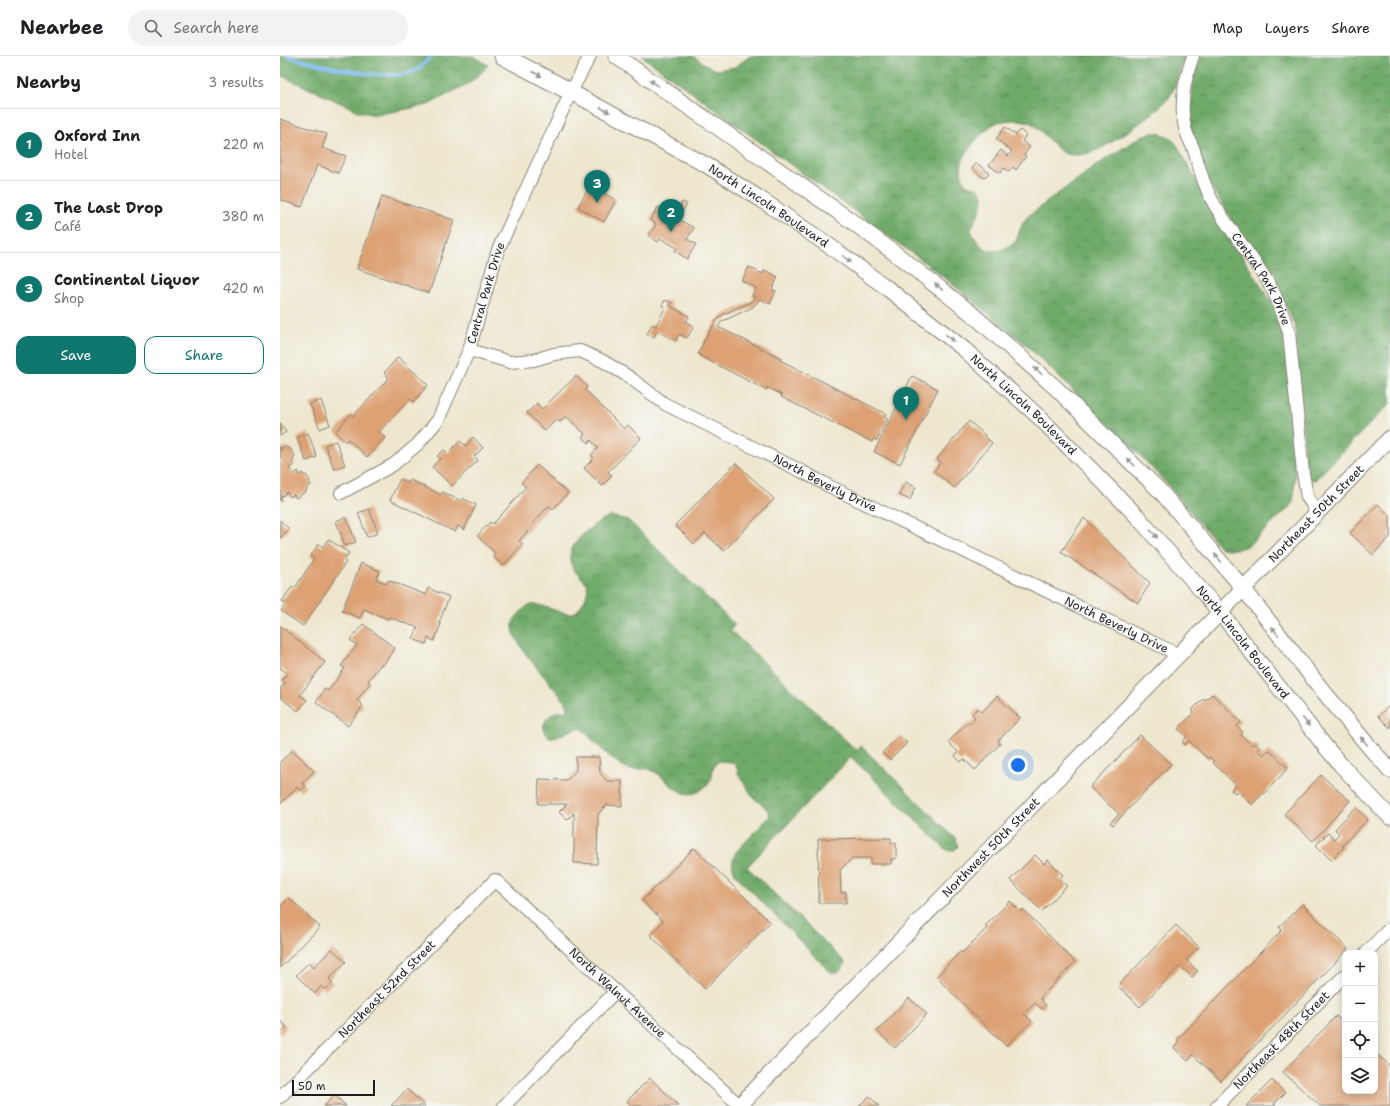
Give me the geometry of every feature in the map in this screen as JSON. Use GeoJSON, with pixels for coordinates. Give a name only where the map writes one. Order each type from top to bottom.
{"type":"FeatureCollection","features":[{"type":"Feature","properties":{"kind":"highway"},"geometry":{"type":"LineString","coordinates":[[503,56],[571,92]]}},
{"type":"Feature","properties":{"kind":"main road"},"geometry":{"type":"LineString","coordinates":[[616,56],[885,245],[940,288],[1012,348],[1066,397],[1162,494],[1243,588],[1323,691],[1390,770]]}},
{"type":"Feature","properties":{"kind":"main road","name":"North Lincoln Boulevard"},"geometry":{"type":"LineString","coordinates":[[571,92],[722,174],[831,247],[887,288],[965,350],[1022,401],[1136,515],[1220,612],[1341,765],[1390,817]]}},
{"type":"Feature","properties":{"kind":"main road","name":"Northeast 50th Street"},"geometry":{"type":"LineString","coordinates":[[1243,588],[1390,438]]}},
{"type":"Feature","properties":{"kind":"main road","name":"Northwest 50th Street"},"geometry":{"type":"LineString","coordinates":[[739,1106],[1243,588]]}},
{"type":"Feature","properties":{"kind":"street","name":"Central Park Drive"},"geometry":{"type":"LineString","coordinates":[[341,493],[393,465],[418,444],[438,420],[469,350],[498,250],[571,92],[590,56]]}},
{"type":"Feature","properties":{"kind":"street","name":"Central Park Drive"},"geometry":{"type":"LineString","coordinates":[[1193,56],[1185,82],[1182,101],[1185,128],[1193,148],[1202,179],[1214,204],[1271,287],[1283,312],[1289,332],[1303,473],[1307,497],[1317,512]]}},
{"type":"Feature","properties":{"kind":"street","name":"North Beverly Drive"},"geometry":{"type":"LineString","coordinates":[[469,350],[510,362],[534,360],[554,354],[580,351],[603,361],[629,376],[665,404],[831,487],[1178,655]]}},
{"type":"Feature","properties":{"kind":"street","name":"North Walnut Avenue"},"geometry":{"type":"LineString","coordinates":[[495,880],[739,1106]]}},
{"type":"Feature","properties":{"kind":"street","name":"Northeast 52nd Street"},"geometry":{"type":"LineString","coordinates":[[280,1097],[495,880]]}},
{"type":"Feature","properties":{"kind":"street"},"geometry":{"type":"LineString","coordinates":[[1369,950],[1390,928]]}},
{"type":"Feature","properties":{"kind":"street","name":"Northeast 48th Street"},"geometry":{"type":"LineString","coordinates":[[1217,1106],[1342,977]]}},
{"type":"Feature","properties":{"kind":"street"},"geometry":{"type":"LineString","coordinates":[[504,1106],[616,991]]}},
{"type":"Feature","properties":{"kind":"green space"},"geometry":{"type":"Polygon","coordinates":[[[280,56],[473,56],[488,65],[469,83],[428,105],[375,115],[358,111],[280,75],[280,56]]]}},
{"type":"Feature","properties":{"kind":"green space"},"geometry":{"type":"Polygon","coordinates":[[[642,56],[693,56],[709,67],[717,70],[735,67],[750,56],[1184,56],[1175,87],[1165,102],[1125,134],[1093,152],[1075,155],[1066,154],[1029,122],[1010,120],[992,125],[980,135],[969,148],[962,162],[961,173],[966,185],[978,188],[983,195],[981,209],[971,230],[977,241],[985,248],[995,251],[1001,250],[1015,242],[1022,224],[1027,217],[1085,174],[1135,140],[1144,135],[1158,133],[1174,141],[1213,211],[1271,301],[1279,320],[1285,346],[1293,425],[1295,476],[1292,505],[1250,544],[1236,549],[1221,548],[1166,483],[1136,451],[1023,342],[935,270],[642,56]]]}},
{"type":"Feature","properties":{"kind":"green space"},"geometry":{"type":"Polygon","coordinates":[[[1201,56],[1390,56],[1390,403],[1315,480],[1306,478],[1295,326],[1275,282],[1238,231],[1207,179],[1190,125],[1194,74],[1201,56]]]}},
{"type":"Feature","properties":{"kind":"green space"},"geometry":{"type":"Polygon","coordinates":[[[610,516],[628,520],[735,625],[730,630],[856,750],[861,746],[956,839],[958,847],[954,850],[949,851],[944,848],[851,757],[747,867],[844,961],[845,965],[838,973],[833,973],[828,970],[734,872],[733,864],[736,852],[770,816],[765,807],[753,797],[739,775],[736,765],[731,762],[719,761],[714,766],[711,779],[702,789],[695,793],[683,793],[677,790],[658,774],[650,770],[629,769],[624,767],[604,752],[583,729],[574,730],[555,737],[548,736],[545,733],[544,726],[547,719],[554,713],[564,712],[567,710],[568,706],[520,645],[513,627],[514,621],[523,610],[531,605],[538,605],[565,613],[576,611],[581,606],[586,597],[587,585],[574,570],[571,564],[570,557],[572,549],[582,535],[597,523],[610,516]]]}},
{"type":"Feature","properties":{"kind":"building"},"geometry":{"type":"Polygon","coordinates":[[[280,119],[327,134],[322,148],[346,156],[338,173],[317,165],[302,207],[280,200],[280,119]]]}},
{"type":"Feature","properties":{"kind":"building"},"geometry":{"type":"Polygon","coordinates":[[[1005,127],[1016,135],[1020,130],[1026,135],[1022,141],[1030,147],[1024,155],[1026,156],[1016,170],[1013,167],[1009,172],[1004,168],[1000,173],[989,165],[1001,150],[1008,156],[1012,151],[996,139],[1005,127]]]}},
{"type":"Feature","properties":{"kind":"building"},"geometry":{"type":"Polygon","coordinates":[[[977,163],[989,173],[984,178],[972,168],[977,163]]]}},
{"type":"Feature","properties":{"kind":"building"},"geometry":{"type":"Polygon","coordinates":[[[590,185],[616,200],[604,222],[578,207],[590,185]]]}},
{"type":"Feature","properties":{"kind":"building"},"geometry":{"type":"Polygon","coordinates":[[[382,196],[454,220],[429,293],[357,269],[382,196]]]}},
{"type":"Feature","properties":{"kind":"building"},"geometry":{"type":"Polygon","coordinates":[[[682,202],[687,204],[678,219],[694,228],[687,239],[696,244],[687,259],[675,251],[677,248],[660,238],[658,242],[649,236],[656,224],[650,220],[658,207],[674,216],[682,202]]]}},
{"type":"Feature","properties":{"kind":"building"},"geometry":{"type":"Polygon","coordinates":[[[749,267],[763,274],[765,270],[778,277],[772,290],[776,291],[770,304],[760,299],[753,307],[721,322],[718,327],[781,358],[780,360],[886,414],[884,417],[888,419],[877,440],[873,439],[872,442],[781,397],[782,395],[767,387],[766,390],[698,354],[709,331],[722,315],[750,302],[755,297],[752,296],[756,288],[742,281],[749,267]]]}},
{"type":"Feature","properties":{"kind":"building"},"geometry":{"type":"Polygon","coordinates":[[[665,300],[672,303],[670,306],[689,316],[686,322],[694,326],[687,338],[679,334],[676,341],[657,331],[654,337],[647,334],[652,324],[656,326],[665,308],[662,306],[665,300]]]}},
{"type":"Feature","properties":{"kind":"building"},"geometry":{"type":"Polygon","coordinates":[[[398,357],[428,385],[413,402],[410,399],[379,432],[385,438],[367,457],[348,439],[346,442],[335,432],[351,414],[353,416],[389,378],[384,373],[398,357]]]}},
{"type":"Feature","properties":{"kind":"building"},"geometry":{"type":"Polygon","coordinates":[[[576,376],[587,387],[585,390],[624,429],[628,425],[641,438],[608,472],[612,476],[602,486],[584,468],[594,458],[591,455],[598,448],[591,440],[589,443],[582,437],[585,434],[566,416],[560,422],[557,419],[545,431],[527,413],[537,403],[542,409],[576,376]]]}},
{"type":"Feature","properties":{"kind":"building"},"geometry":{"type":"Polygon","coordinates":[[[912,376],[938,389],[900,464],[874,452],[912,376]]]}},
{"type":"Feature","properties":{"kind":"building"},"geometry":{"type":"Polygon","coordinates":[[[321,400],[330,425],[320,429],[310,404],[321,400]]]}},
{"type":"Feature","properties":{"kind":"building"},"geometry":{"type":"Polygon","coordinates":[[[969,421],[992,443],[954,488],[934,471],[941,462],[937,459],[969,421]]]}},
{"type":"Feature","properties":{"kind":"building"},"geometry":{"type":"Polygon","coordinates":[[[280,423],[286,432],[280,436],[280,423]]]}},
{"type":"Feature","properties":{"kind":"building"},"geometry":{"type":"Polygon","coordinates":[[[308,433],[317,457],[306,461],[297,438],[308,433]]]}},
{"type":"Feature","properties":{"kind":"building"},"geometry":{"type":"Polygon","coordinates":[[[473,437],[483,448],[474,456],[478,460],[452,486],[432,467],[440,459],[437,456],[444,450],[448,453],[460,441],[466,446],[473,437]]]}},
{"type":"Feature","properties":{"kind":"building"},"geometry":{"type":"Polygon","coordinates":[[[336,441],[345,465],[334,469],[325,445],[336,441]]]}},
{"type":"Feature","properties":{"kind":"building"},"geometry":{"type":"Polygon","coordinates":[[[286,446],[289,450],[290,448],[295,456],[292,462],[294,465],[289,468],[294,474],[298,471],[300,475],[302,473],[303,475],[306,475],[311,485],[306,489],[307,491],[296,498],[294,495],[290,497],[287,492],[283,496],[282,495],[282,500],[280,501],[280,447],[281,449],[286,446]]]}},
{"type":"Feature","properties":{"kind":"building"},"geometry":{"type":"Polygon","coordinates":[[[736,463],[774,499],[724,551],[705,533],[694,544],[675,525],[736,463]]]}},
{"type":"Feature","properties":{"kind":"building"},"geometry":{"type":"Polygon","coordinates":[[[537,465],[568,493],[553,509],[549,506],[532,524],[533,525],[519,541],[523,544],[503,566],[493,556],[495,553],[477,536],[490,522],[493,524],[526,487],[521,483],[537,465]]]}},
{"type":"Feature","properties":{"kind":"building"},"geometry":{"type":"Polygon","coordinates":[[[400,479],[409,483],[410,480],[441,495],[442,492],[461,501],[462,498],[476,505],[464,530],[458,526],[455,532],[390,500],[400,479]]]}},
{"type":"Feature","properties":{"kind":"building"},"geometry":{"type":"Polygon","coordinates":[[[905,482],[916,487],[910,500],[899,495],[905,482]]]}},
{"type":"Feature","properties":{"kind":"building"},"geometry":{"type":"Polygon","coordinates":[[[1378,504],[1390,516],[1390,537],[1373,555],[1350,533],[1378,504]]]}},
{"type":"Feature","properties":{"kind":"building"},"geometry":{"type":"Polygon","coordinates":[[[369,509],[378,533],[367,537],[358,513],[369,509]]]}},
{"type":"Feature","properties":{"kind":"building"},"geometry":{"type":"Polygon","coordinates":[[[346,517],[356,542],[345,546],[336,521],[346,517]]]}},
{"type":"Feature","properties":{"kind":"building"},"geometry":{"type":"Polygon","coordinates":[[[1084,518],[1150,583],[1138,603],[1061,552],[1084,518]]]}},
{"type":"Feature","properties":{"kind":"building"},"geometry":{"type":"Polygon","coordinates":[[[280,520],[289,529],[280,538],[280,520]]]}},
{"type":"Feature","properties":{"kind":"building"},"geometry":{"type":"Polygon","coordinates":[[[328,539],[349,553],[344,560],[346,562],[303,626],[281,611],[286,604],[282,601],[292,587],[295,588],[314,559],[310,556],[319,544],[323,547],[328,539]]]}},
{"type":"Feature","properties":{"kind":"building"},"geometry":{"type":"Polygon","coordinates":[[[361,563],[380,571],[376,579],[387,584],[388,580],[426,595],[428,588],[449,597],[434,641],[428,638],[426,644],[413,639],[418,628],[389,617],[388,619],[364,609],[360,618],[342,611],[361,563]]]}},
{"type":"Feature","properties":{"kind":"building"},"geometry":{"type":"Polygon","coordinates":[[[363,624],[395,648],[383,665],[381,664],[368,681],[370,683],[357,700],[363,706],[348,726],[316,702],[325,689],[328,691],[345,668],[341,666],[357,645],[350,640],[363,624]]]}},
{"type":"Feature","properties":{"kind":"building"},"geometry":{"type":"Polygon","coordinates":[[[280,626],[325,662],[300,695],[307,700],[298,711],[280,697],[280,689],[285,683],[282,680],[287,673],[280,668],[280,626]]]}},
{"type":"Feature","properties":{"kind":"building"},"geometry":{"type":"Polygon","coordinates":[[[1212,694],[1241,722],[1237,726],[1243,732],[1241,735],[1252,745],[1255,743],[1260,747],[1257,750],[1263,755],[1269,750],[1288,768],[1252,805],[1239,792],[1236,791],[1235,793],[1231,790],[1236,785],[1213,763],[1214,762],[1210,757],[1208,759],[1189,741],[1185,745],[1182,742],[1187,737],[1178,729],[1194,712],[1192,710],[1204,698],[1205,700],[1212,694]]]}},
{"type":"Feature","properties":{"kind":"building"},"geometry":{"type":"Polygon","coordinates":[[[997,696],[1020,718],[998,741],[1000,744],[975,770],[964,759],[961,762],[955,756],[958,752],[948,742],[968,722],[970,724],[975,718],[972,714],[978,708],[982,712],[997,696]]]}},
{"type":"Feature","properties":{"kind":"building"},"geometry":{"type":"Polygon","coordinates":[[[1390,705],[1390,728],[1378,716],[1390,705]]]}},
{"type":"Feature","properties":{"kind":"building"},"geometry":{"type":"Polygon","coordinates":[[[1140,735],[1171,764],[1113,825],[1110,823],[1119,814],[1090,787],[1140,735]]]}},
{"type":"Feature","properties":{"kind":"building"},"geometry":{"type":"Polygon","coordinates":[[[899,736],[907,743],[890,760],[882,753],[899,736]]]}},
{"type":"Feature","properties":{"kind":"building"},"geometry":{"type":"Polygon","coordinates":[[[293,750],[314,771],[302,783],[306,786],[300,791],[297,787],[280,804],[280,762],[293,750]]]}},
{"type":"Feature","properties":{"kind":"building"},"geometry":{"type":"Polygon","coordinates":[[[576,757],[599,757],[600,773],[607,781],[622,781],[622,806],[607,805],[598,814],[597,864],[574,863],[574,813],[567,820],[559,812],[567,804],[538,804],[539,779],[567,780],[576,770],[576,757]]]}},
{"type":"Feature","properties":{"kind":"building"},"geometry":{"type":"Polygon","coordinates":[[[1321,775],[1350,801],[1313,841],[1284,814],[1321,775]]]}},
{"type":"Feature","properties":{"kind":"building"},"geometry":{"type":"Polygon","coordinates":[[[1356,807],[1368,819],[1342,846],[1344,847],[1331,860],[1316,845],[1328,833],[1334,839],[1339,834],[1335,829],[1356,807]]]}},
{"type":"Feature","properties":{"kind":"building"},"geometry":{"type":"Polygon","coordinates":[[[891,838],[891,843],[896,843],[896,859],[891,859],[891,864],[871,864],[871,858],[852,858],[840,870],[841,893],[846,892],[846,903],[819,903],[818,839],[891,838]]]}},
{"type":"Feature","properties":{"kind":"building"},"geometry":{"type":"Polygon","coordinates":[[[694,848],[770,922],[705,989],[650,935],[663,921],[642,901],[694,848]]]}},
{"type":"Feature","properties":{"kind":"building"},"geometry":{"type":"Polygon","coordinates":[[[1035,855],[1044,864],[1048,860],[1063,875],[1059,879],[1067,886],[1042,911],[1010,880],[1035,855]]]}},
{"type":"Feature","properties":{"kind":"building"},"geometry":{"type":"Polygon","coordinates":[[[289,898],[320,927],[280,968],[280,907],[289,898]]]}},
{"type":"Feature","properties":{"kind":"building"},"geometry":{"type":"Polygon","coordinates":[[[1010,901],[1021,912],[1023,909],[1075,962],[1040,998],[1046,1005],[1042,1009],[1035,1003],[1024,1014],[1032,1021],[1006,1046],[936,977],[961,951],[962,953],[987,928],[985,926],[1010,901]]]}},
{"type":"Feature","properties":{"kind":"building"},"geometry":{"type":"Polygon","coordinates":[[[1302,904],[1348,949],[1342,950],[1342,955],[1221,1081],[1193,1055],[1188,1061],[1174,1048],[1179,1042],[1177,1040],[1282,930],[1279,927],[1302,904]]]}},
{"type":"Feature","properties":{"kind":"building"},"geometry":{"type":"Polygon","coordinates":[[[1176,925],[1199,947],[1186,960],[1198,971],[1192,977],[1180,966],[1140,1007],[1118,986],[1176,925]]]}},
{"type":"Feature","properties":{"kind":"building"},"geometry":{"type":"Polygon","coordinates":[[[332,949],[346,962],[329,979],[333,983],[325,990],[321,986],[315,994],[296,975],[309,962],[314,967],[332,949]]]}},
{"type":"Feature","properties":{"kind":"building"},"geometry":{"type":"Polygon","coordinates":[[[909,998],[927,1014],[895,1048],[877,1031],[909,998]]]}},
{"type":"Feature","properties":{"kind":"building"},"geometry":{"type":"Polygon","coordinates":[[[1336,1016],[1342,1021],[1342,1094],[1378,1094],[1378,1055],[1390,1066],[1390,1106],[1320,1106],[1283,1072],[1336,1016]]]}},
{"type":"Feature","properties":{"kind":"building"},"geometry":{"type":"Polygon","coordinates":[[[280,1021],[287,1027],[280,1034],[280,1021]]]}},
{"type":"Feature","properties":{"kind":"building"},"geometry":{"type":"Polygon","coordinates":[[[650,1078],[679,1106],[632,1106],[627,1101],[650,1078]]]}},
{"type":"Feature","properties":{"kind":"building"},"geometry":{"type":"Polygon","coordinates":[[[1272,1080],[1285,1093],[1274,1104],[1276,1106],[1246,1106],[1272,1080]]]}},
{"type":"Feature","properties":{"kind":"building"},"geometry":{"type":"Polygon","coordinates":[[[407,1089],[425,1106],[391,1106],[407,1089]]]}},
{"type":"Feature","properties":{"kind":"building"},"geometry":{"type":"Polygon","coordinates":[[[335,1095],[346,1106],[324,1106],[335,1095]]]}},
{"type":"Feature","properties":{"kind":"building"},"geometry":{"type":"Polygon","coordinates":[[[869,1096],[879,1106],[859,1106],[869,1096]]]}},
{"type":"Feature","properties":{"kind":"waterway"},"geometry":{"type":"LineString","coordinates":[[287,56],[354,72],[391,75],[406,73],[418,69],[432,56]]}},
{"type":"Feature","properties":{"kind":"place","name":"Continental Liquor"},"geometry":{"type":"Point","coordinates":[597,203]}},
{"type":"Feature","properties":{"kind":"place","name":"The Last Drop"},"geometry":{"type":"Point","coordinates":[671,232]}},
{"type":"Feature","properties":{"kind":"place","name":"Oxford Inn"},"geometry":{"type":"Point","coordinates":[906,420]}}]}
